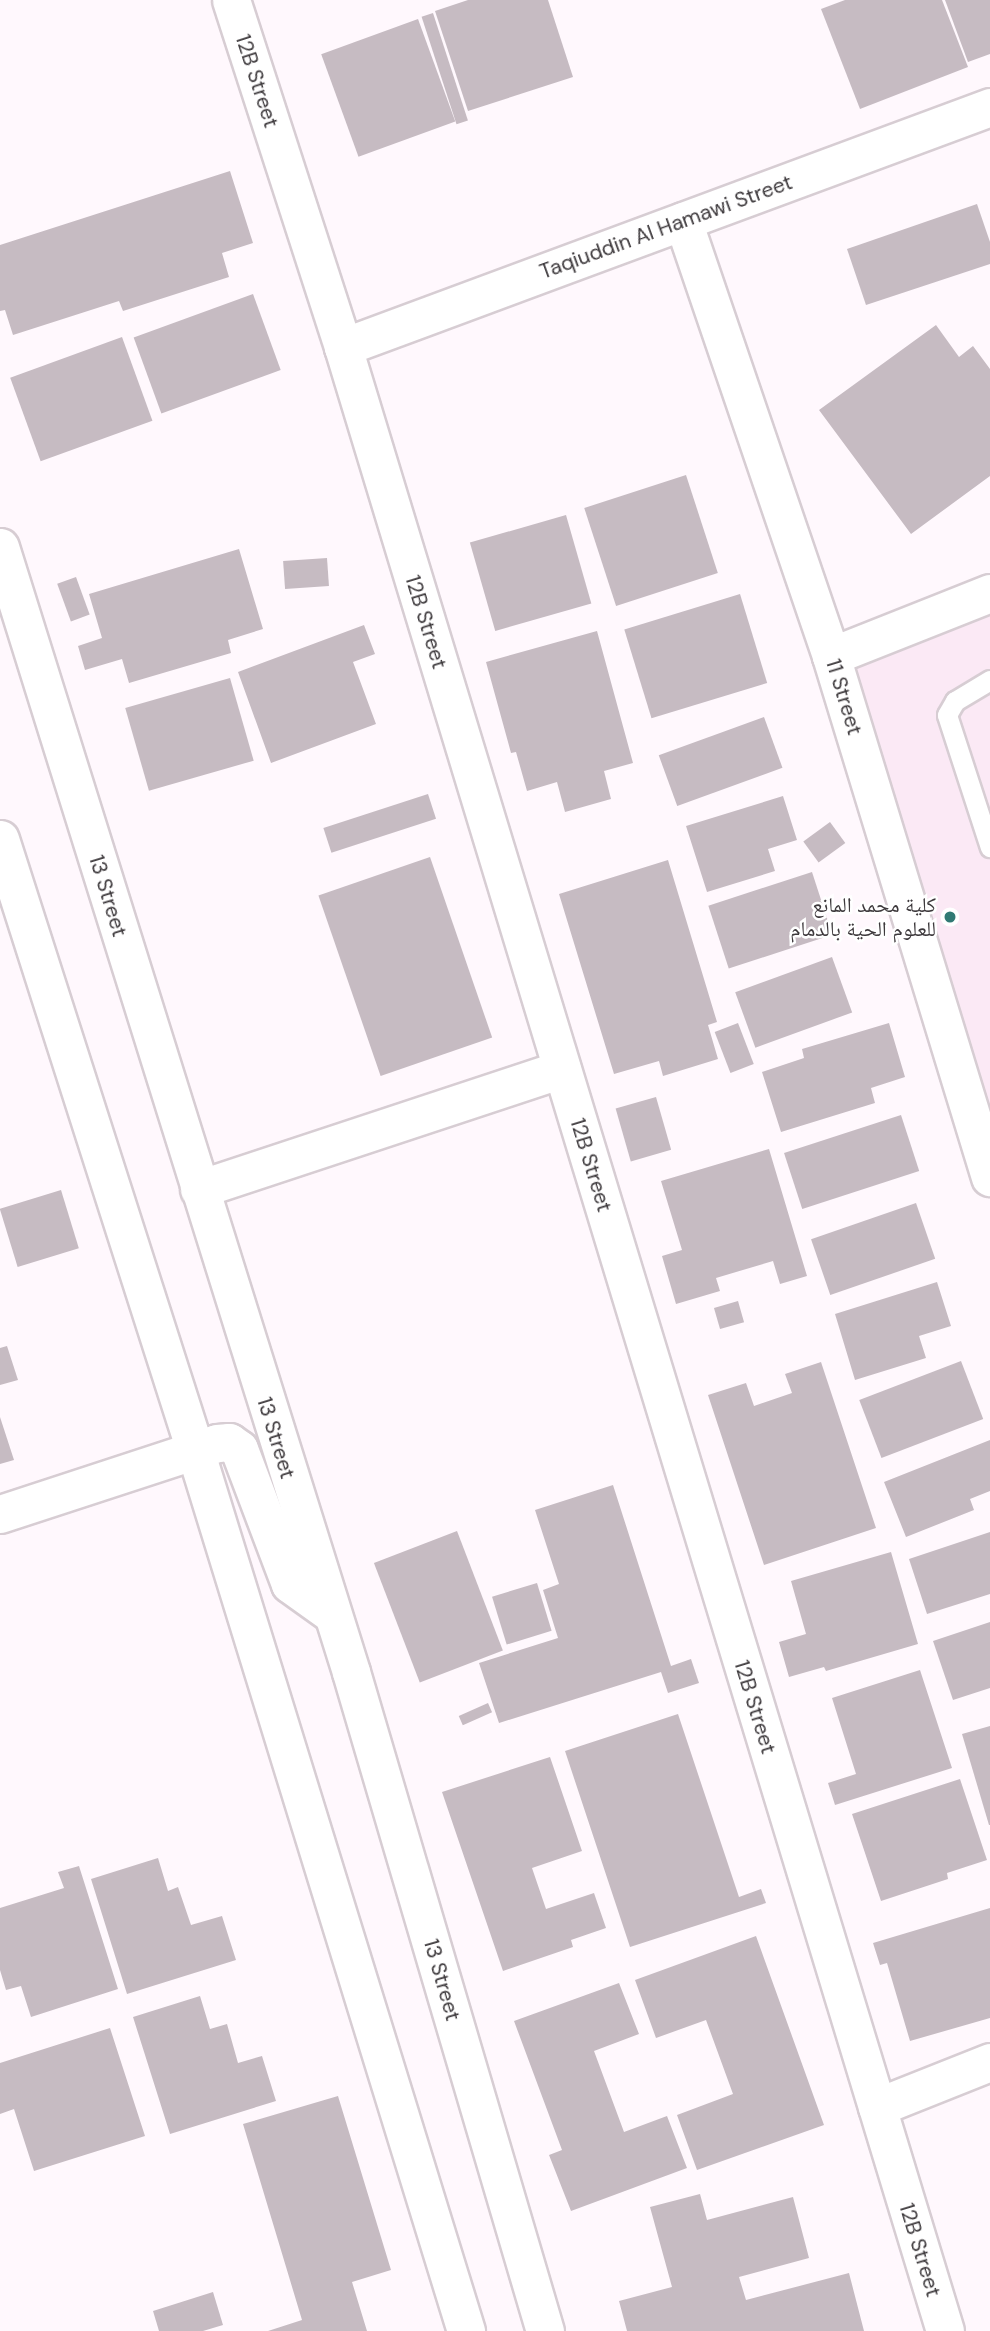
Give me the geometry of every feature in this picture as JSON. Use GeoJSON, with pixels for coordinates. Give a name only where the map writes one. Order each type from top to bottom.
{"type":"FeatureCollection","features":[{"type":"Feature","properties":{"kind":"street","name":"12B Street"},"geometry":{"type":"LineString","coordinates":[[231,0],[343,348],[945,2331]]}},
{"type":"Feature","properties":{"kind":"street","name":"Taqiuddin Al Hamawi Street"},"geometry":{"type":"LineString","coordinates":[[343,348],[990,107]]}},
{"type":"Feature","properties":{"kind":"street","name":"11 Street"},"geometry":{"type":"LineString","coordinates":[[683,221],[831,656],[990,1177]]}},
{"type":"Feature","properties":{"kind":"street","name":"13 Street"},"geometry":{"type":"LineString","coordinates":[[0,547],[332,1614],[545,2331]]}},
{"type":"Feature","properties":{"kind":"street"},"geometry":{"type":"LineString","coordinates":[[831,656],[990,593]]}},
{"type":"Feature","properties":{"kind":"street"},"geometry":{"type":"LineString","coordinates":[[0,839],[195,1450],[466,2331]]}},
{"type":"Feature","properties":{"kind":"street"},"geometry":{"type":"LineString","coordinates":[[199,1189],[562,1069]]}},
{"type":"Feature","properties":{"kind":"street"},"geometry":{"type":"LineString","coordinates":[[0,1514],[195,1450],[229,1442],[239,1448],[290,1584],[332,1614]]}},
{"type":"Feature","properties":{"kind":"street"},"geometry":{"type":"LineString","coordinates":[[877,2107],[990,2062]]}},
{"type":"Feature","properties":{"kind":"lane"},"geometry":{"type":"LineString","coordinates":[[990,680],[955,701],[947,715],[990,847]]}},
{"type":"Feature","properties":{"kind":"shaded area","name":"كلية محمد المانع للعلوم الحية بالدمام"},"geometry":{"type":"Polygon","coordinates":[[[990,593],[990,1177],[831,656],[990,593]]]}},
{"type":"Feature","properties":{"kind":"building"},"geometry":{"type":"Polygon","coordinates":[[[468,0],[548,0],[573,77],[468,111],[435,11],[468,0]]]}},
{"type":"Feature","properties":{"kind":"building"},"geometry":{"type":"Polygon","coordinates":[[[845,0],[942,0],[968,67],[860,109],[821,9],[845,0]]]}},
{"type":"Feature","properties":{"kind":"building"},"geometry":{"type":"Polygon","coordinates":[[[945,0],[990,0],[990,54],[968,62],[945,0]]]}},
{"type":"Feature","properties":{"kind":"building"},"geometry":{"type":"Polygon","coordinates":[[[433,13],[468,120],[457,124],[422,17],[433,13]]]}},
{"type":"Feature","properties":{"kind":"building"},"geometry":{"type":"Polygon","coordinates":[[[418,19],[455,121],[358,157],[321,54],[418,19]]]}},
{"type":"Feature","properties":{"kind":"building"},"geometry":{"type":"Polygon","coordinates":[[[230,171],[253,243],[222,253],[229,277],[123,311],[119,301],[13,335],[5,310],[0,311],[0,245],[230,171]]]}},
{"type":"Feature","properties":{"kind":"building"},"geometry":{"type":"Polygon","coordinates":[[[977,204],[990,242],[990,264],[866,305],[847,249],[977,204]]]}},
{"type":"Feature","properties":{"kind":"building"},"geometry":{"type":"Polygon","coordinates":[[[253,294],[281,370],[161,414],[134,337],[253,294]]]}},
{"type":"Feature","properties":{"kind":"building"},"geometry":{"type":"Polygon","coordinates":[[[936,325],[959,357],[973,346],[990,369],[990,476],[911,534],[819,410],[936,325]]]}},
{"type":"Feature","properties":{"kind":"building"},"geometry":{"type":"Polygon","coordinates":[[[122,337],[152,421],[41,461],[10,378],[122,337]]]}},
{"type":"Feature","properties":{"kind":"building"},"geometry":{"type":"Polygon","coordinates":[[[686,475],[718,573],[616,606],[584,508],[686,475]]]}},
{"type":"Feature","properties":{"kind":"building"},"geometry":{"type":"Polygon","coordinates":[[[566,515],[591,603],[495,631],[470,543],[566,515]]]}},
{"type":"Feature","properties":{"kind":"building"},"geometry":{"type":"Polygon","coordinates":[[[239,549],[263,629],[228,640],[231,653],[129,683],[122,659],[85,670],[78,646],[102,638],[89,594],[239,549]]]}},
{"type":"Feature","properties":{"kind":"building"},"geometry":{"type":"Polygon","coordinates":[[[327,558],[329,586],[285,589],[283,561],[327,558]]]}},
{"type":"Feature","properties":{"kind":"building"},"geometry":{"type":"Polygon","coordinates":[[[76,577],[90,615],[71,621],[57,584],[76,577]]]}},
{"type":"Feature","properties":{"kind":"building"},"geometry":{"type":"Polygon","coordinates":[[[740,594],[767,683],[651,718],[624,629],[740,594]]]}},
{"type":"Feature","properties":{"kind":"building"},"geometry":{"type":"Polygon","coordinates":[[[364,625],[375,654],[353,662],[376,724],[271,763],[238,672],[364,625]]]}},
{"type":"Feature","properties":{"kind":"building"},"geometry":{"type":"Polygon","coordinates":[[[597,631],[633,763],[604,771],[611,799],[565,812],[557,782],[527,791],[516,752],[511,753],[486,662],[597,631]]]}},
{"type":"Feature","properties":{"kind":"building"},"geometry":{"type":"Polygon","coordinates":[[[230,678],[254,761],[149,791],[125,708],[230,678]]]}},
{"type":"Feature","properties":{"kind":"building"},"geometry":{"type":"Polygon","coordinates":[[[764,717],[782,768],[677,806],[659,755],[764,717]]]}},
{"type":"Feature","properties":{"kind":"building"},"geometry":{"type":"Polygon","coordinates":[[[428,794],[436,819],[331,853],[323,828],[428,794]]]}},
{"type":"Feature","properties":{"kind":"building"},"geometry":{"type":"Polygon","coordinates":[[[783,796],[797,840],[768,849],[775,871],[707,892],[686,826],[783,796]]]}},
{"type":"Feature","properties":{"kind":"building"},"geometry":{"type":"Polygon","coordinates":[[[830,822],[845,843],[819,862],[803,841],[830,822]]]}},
{"type":"Feature","properties":{"kind":"building"},"geometry":{"type":"Polygon","coordinates":[[[430,857],[492,1038],[381,1076],[318,895],[430,857]]]}},
{"type":"Feature","properties":{"kind":"building"},"geometry":{"type":"Polygon","coordinates":[[[668,860],[717,1022],[708,1025],[718,1059],[663,1076],[659,1061],[614,1074],[559,894],[668,860]]]}},
{"type":"Feature","properties":{"kind":"building"},"geometry":{"type":"Polygon","coordinates":[[[812,872],[832,935],[729,968],[708,906],[812,872]]]}},
{"type":"Feature","properties":{"kind":"building"},"geometry":{"type":"Polygon","coordinates":[[[832,957],[852,1012],[755,1048],[735,992],[832,957]]]}},
{"type":"Feature","properties":{"kind":"building"},"geometry":{"type":"Polygon","coordinates":[[[738,1023],[754,1064],[730,1073],[715,1032],[738,1023]]]}},
{"type":"Feature","properties":{"kind":"building"},"geometry":{"type":"Polygon","coordinates":[[[889,1023],[905,1077],[871,1088],[875,1103],[781,1132],[762,1072],[804,1058],[802,1049],[889,1023]]]}},
{"type":"Feature","properties":{"kind":"building"},"geometry":{"type":"Polygon","coordinates":[[[656,1097],[671,1150],[631,1161],[616,1109],[656,1097]]]}},
{"type":"Feature","properties":{"kind":"building"},"geometry":{"type":"Polygon","coordinates":[[[901,1115],[919,1171],[802,1209],[784,1153],[901,1115]]]}},
{"type":"Feature","properties":{"kind":"building"},"geometry":{"type":"Polygon","coordinates":[[[769,1149],[807,1276],[780,1284],[773,1261],[716,1278],[720,1291],[676,1304],[662,1256],[682,1250],[661,1181],[769,1149]]]}},
{"type":"Feature","properties":{"kind":"building"},"geometry":{"type":"Polygon","coordinates":[[[61,1190],[79,1248],[18,1267],[0,1209],[61,1190]]]}},
{"type":"Feature","properties":{"kind":"building"},"geometry":{"type":"Polygon","coordinates":[[[916,1203],[935,1259],[830,1295],[811,1239],[916,1203]]]}},
{"type":"Feature","properties":{"kind":"building"},"geometry":{"type":"Polygon","coordinates":[[[937,1282],[951,1326],[919,1336],[926,1358],[855,1380],[835,1314],[937,1282]]]}},
{"type":"Feature","properties":{"kind":"building"},"geometry":{"type":"Polygon","coordinates":[[[738,1301],[744,1322],[720,1329],[714,1308],[738,1301]]]}},
{"type":"Feature","properties":{"kind":"building"},"geometry":{"type":"Polygon","coordinates":[[[7,1346],[18,1380],[0,1385],[0,1348],[7,1346]]]}},
{"type":"Feature","properties":{"kind":"building"},"geometry":{"type":"Polygon","coordinates":[[[961,1361],[983,1419],[881,1458],[859,1400],[961,1361]]]}},
{"type":"Feature","properties":{"kind":"building"},"geometry":{"type":"Polygon","coordinates":[[[821,1362],[876,1528],[764,1565],[708,1395],[746,1383],[754,1406],[792,1393],[785,1374],[821,1362]]]}},
{"type":"Feature","properties":{"kind":"building"},"geometry":{"type":"Polygon","coordinates":[[[0,1417],[14,1460],[0,1464],[0,1417]]]}},
{"type":"Feature","properties":{"kind":"building"},"geometry":{"type":"Polygon","coordinates":[[[990,1440],[990,1491],[970,1499],[974,1510],[906,1537],[884,1482],[990,1440]]]}},
{"type":"Feature","properties":{"kind":"building"},"geometry":{"type":"Polygon","coordinates":[[[613,1485],[671,1666],[691,1659],[699,1683],[668,1693],[661,1672],[499,1723],[479,1663],[558,1638],[543,1590],[559,1584],[535,1510],[613,1485]]]}},
{"type":"Feature","properties":{"kind":"building"},"geometry":{"type":"Polygon","coordinates":[[[457,1531],[503,1650],[420,1682],[374,1563],[457,1531]]]}},
{"type":"Feature","properties":{"kind":"building"},"geometry":{"type":"Polygon","coordinates":[[[990,1532],[990,1594],[927,1614],[909,1559],[990,1532]]]}},
{"type":"Feature","properties":{"kind":"building"},"geometry":{"type":"Polygon","coordinates":[[[891,1552],[918,1644],[826,1671],[824,1667],[789,1677],[779,1642],[806,1634],[791,1581],[891,1552]]]}},
{"type":"Feature","properties":{"kind":"building"},"geometry":{"type":"Polygon","coordinates":[[[537,1583],[552,1631],[507,1645],[492,1597],[537,1583]]]}},
{"type":"Feature","properties":{"kind":"building"},"geometry":{"type":"Polygon","coordinates":[[[990,1622],[990,1688],[953,1700],[933,1641],[990,1622]]]}},
{"type":"Feature","properties":{"kind":"building"},"geometry":{"type":"Polygon","coordinates":[[[920,1670],[952,1768],[835,1805],[828,1783],[856,1774],[832,1698],[920,1670]]]}},
{"type":"Feature","properties":{"kind":"building"},"geometry":{"type":"Polygon","coordinates":[[[488,1703],[492,1712],[463,1725],[459,1716],[488,1703]]]}},
{"type":"Feature","properties":{"kind":"building"},"geometry":{"type":"Polygon","coordinates":[[[678,1714],[739,1897],[761,1889],[766,1903],[630,1947],[565,1751],[678,1714]]]}},
{"type":"Feature","properties":{"kind":"building"},"geometry":{"type":"Polygon","coordinates":[[[990,1726],[990,1825],[989,1825],[962,1734],[990,1726]]]}},
{"type":"Feature","properties":{"kind":"building"},"geometry":{"type":"Polygon","coordinates":[[[550,1757],[582,1851],[532,1868],[546,1909],[594,1893],[606,1928],[571,1940],[573,1947],[503,1971],[442,1792],[550,1757]]]}},
{"type":"Feature","properties":{"kind":"building"},"geometry":{"type":"Polygon","coordinates":[[[960,1779],[987,1860],[947,1873],[948,1879],[881,1901],[852,1814],[960,1779]]]}},
{"type":"Feature","properties":{"kind":"building"},"geometry":{"type":"Polygon","coordinates":[[[158,1858],[168,1891],[178,1887],[191,1925],[222,1916],[236,1960],[127,1994],[91,1879],[158,1858]]]}},
{"type":"Feature","properties":{"kind":"building"},"geometry":{"type":"Polygon","coordinates":[[[79,1866],[118,1989],[31,2017],[21,1986],[6,1990],[0,1970],[0,1908],[64,1888],[58,1872],[79,1866]]]}},
{"type":"Feature","properties":{"kind":"building"},"geometry":{"type":"Polygon","coordinates":[[[990,1908],[990,2018],[910,2041],[887,1963],[880,1965],[873,1943],[990,1908]]]}},
{"type":"Feature","properties":{"kind":"building"},"geometry":{"type":"Polygon","coordinates":[[[756,1936],[824,2125],[697,2170],[677,2115],[733,2094],[706,2020],[656,2038],[635,1980],[756,1936]]]}},
{"type":"Feature","properties":{"kind":"building"},"geometry":{"type":"Polygon","coordinates":[[[619,1983],[639,2034],[594,2051],[624,2132],[667,2116],[687,2168],[571,2211],[549,2155],[562,2150],[514,2021],[619,1983]]]}},
{"type":"Feature","properties":{"kind":"building"},"geometry":{"type":"Polygon","coordinates":[[[200,1996],[210,2029],[227,2024],[238,2063],[262,2056],[276,2101],[170,2134],[133,2017],[200,1996]]]}},
{"type":"Feature","properties":{"kind":"building"},"geometry":{"type":"Polygon","coordinates":[[[110,2028],[145,2136],[34,2171],[14,2109],[0,2114],[0,2063],[110,2028]]]}},
{"type":"Feature","properties":{"kind":"building"},"geometry":{"type":"Polygon","coordinates":[[[338,2096],[391,2270],[352,2282],[367,2331],[268,2331],[302,2320],[243,2124],[338,2096]]]}},
{"type":"Feature","properties":{"kind":"building"},"geometry":{"type":"Polygon","coordinates":[[[700,2194],[707,2220],[793,2197],[809,2258],[739,2277],[746,2300],[849,2273],[864,2331],[627,2331],[619,2301],[672,2287],[650,2207],[700,2194]]]}},
{"type":"Feature","properties":{"kind":"building"},"geometry":{"type":"Polygon","coordinates":[[[213,2292],[223,2325],[203,2331],[159,2331],[153,2311],[213,2292]]]}},
{"type":"Feature","properties":{"kind":"place","name":"كلية محمد المانع للعلوم الحية بالدمام"},"geometry":{"type":"Point","coordinates":[950,917]}}]}
